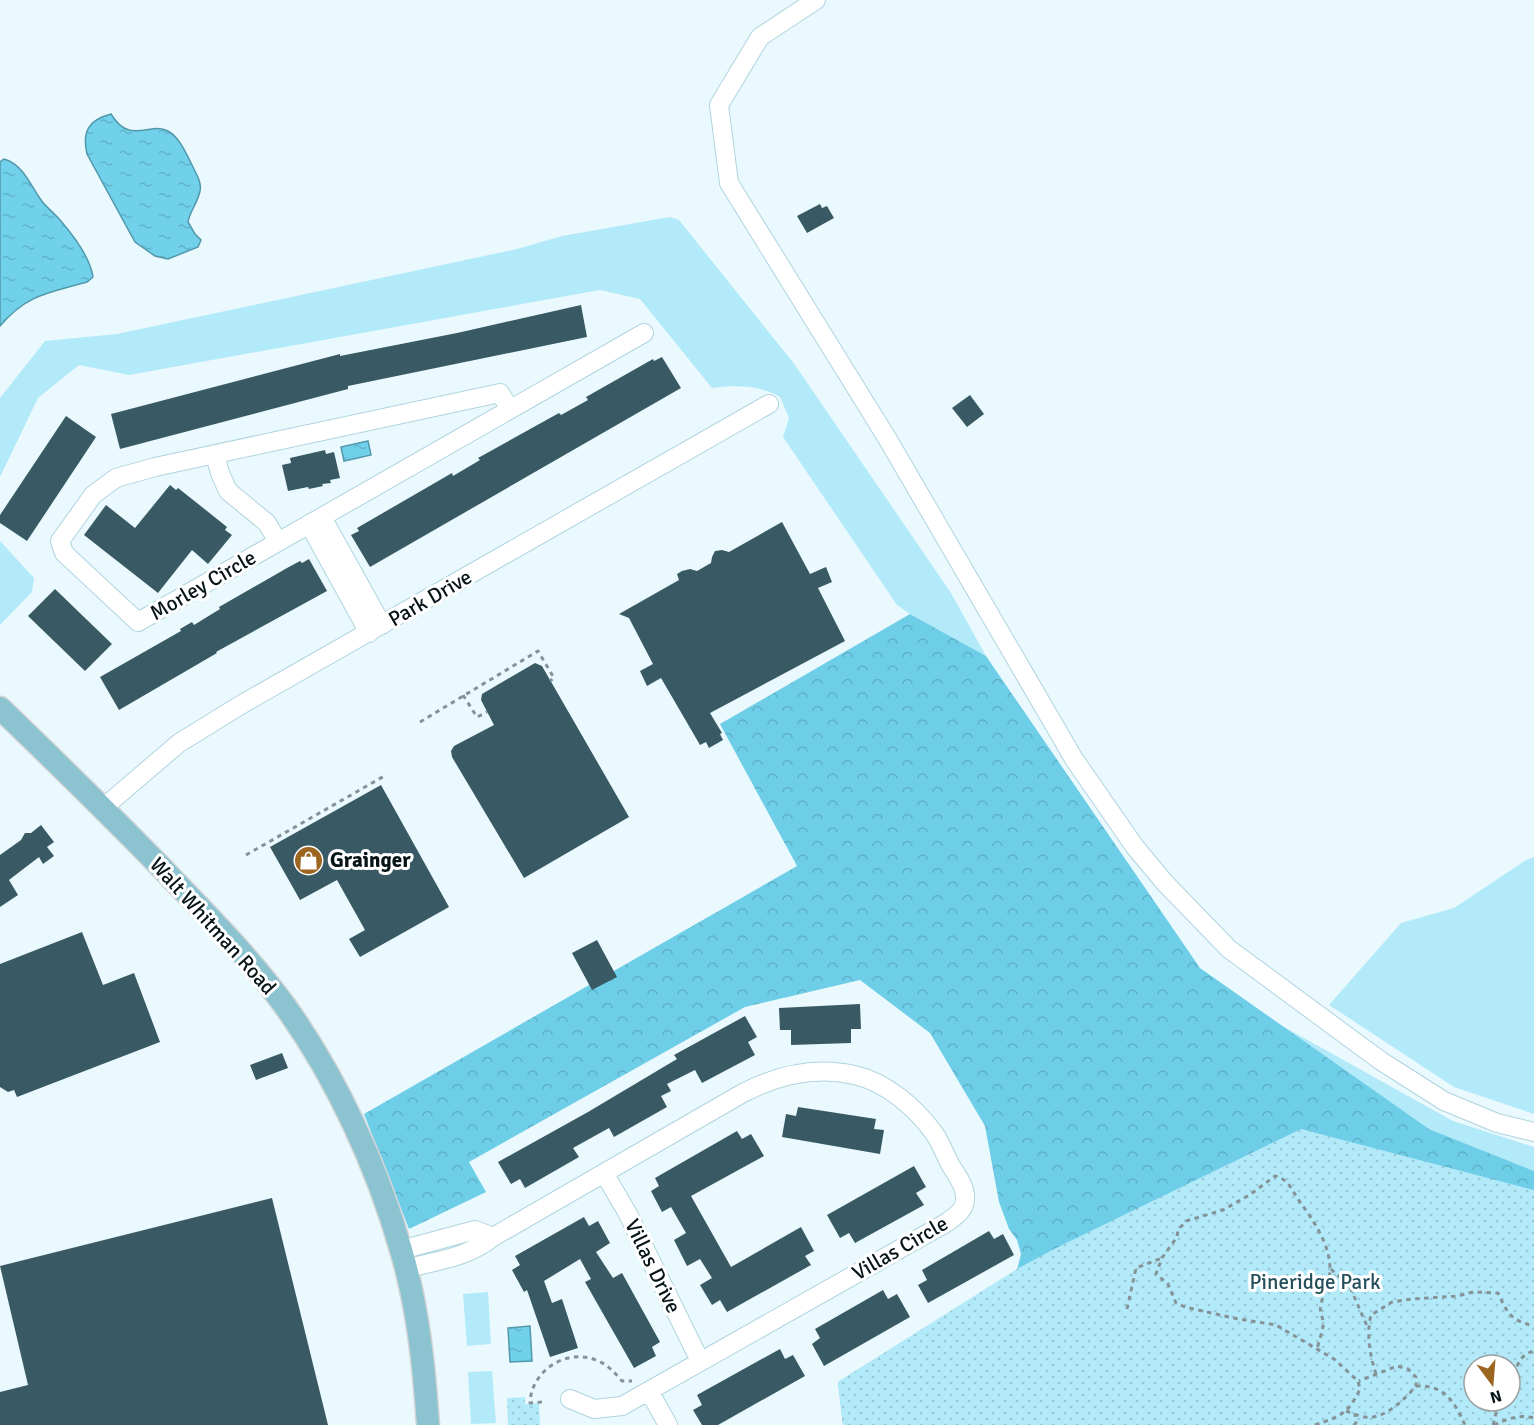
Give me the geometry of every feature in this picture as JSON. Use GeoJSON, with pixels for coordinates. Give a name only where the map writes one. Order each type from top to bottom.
{"type":"FeatureCollection","features":[{"type":"Feature","properties":{"kind":"main road","name":"Walt Whitman Road"},"geometry":{"type":"LineString","coordinates":[[0,708],[103,808],[244,954],[284,1005],[327,1072],[355,1125],[404,1259],[421,1350],[428,1425]]}},
{"type":"Feature","properties":{"kind":"street"},"geometry":{"type":"LineString","coordinates":[[816,0],[760,37],[719,105],[729,183],[887,438],[1074,759],[1136,847],[1165,883],[1229,949],[1382,1061],[1444,1101],[1497,1123],[1534,1132]]}},
{"type":"Feature","properties":{"kind":"street","name":"Morley Circle"},"geometry":{"type":"LineString","coordinates":[[510,409],[501,393],[155,467],[117,478],[93,495],[60,541],[64,553],[138,622],[644,333]]}},
{"type":"Feature","properties":{"kind":"street","name":"Park Drive"},"geometry":{"type":"LineString","coordinates":[[103,808],[179,742],[769,404]]}},
{"type":"Feature","properties":{"kind":"street","name":"Morley Circle"},"geometry":{"type":"LineString","coordinates":[[215,454],[228,491],[267,523],[278,542]]}},
{"type":"Feature","properties":{"kind":"street"},"geometry":{"type":"LineString","coordinates":[[315,521],[376,629]]}},
{"type":"Feature","properties":{"kind":"street","name":"Villas Circle"},"geometry":{"type":"LineString","coordinates":[[404,1259],[466,1254],[480,1248],[493,1237],[765,1082],[808,1071],[855,1075],[880,1084],[903,1100],[934,1134],[962,1184],[965,1199],[962,1211],[946,1223],[700,1361],[642,1386],[622,1406],[594,1409],[570,1399]]}},
{"type":"Feature","properties":{"kind":"street","name":"Villas Drive"},"geometry":{"type":"LineString","coordinates":[[604,1173],[628,1214],[700,1361]]}},
{"type":"Feature","properties":{"kind":"street"},"geometry":{"type":"LineString","coordinates":[[642,1386],[669,1425]]}},
{"type":"Feature","properties":{"kind":"path"},"geometry":{"type":"LineString","coordinates":[[420,722],[538,651],[554,678],[550,681]]}},
{"type":"Feature","properties":{"kind":"path"},"geometry":{"type":"LineString","coordinates":[[463,695],[477,717],[487,712]]}},
{"type":"Feature","properties":{"kind":"path"},"geometry":{"type":"LineString","coordinates":[[246,855],[386,775]]}},
{"type":"Feature","properties":{"kind":"path"},"geometry":{"type":"LineString","coordinates":[[1315,1425],[1342,1416],[1346,1412],[1360,1389],[1358,1381],[1334,1359],[1317,1350],[1276,1325],[1233,1318],[1176,1303],[1168,1284],[1156,1274],[1162,1258],[1177,1237],[1178,1230],[1186,1221],[1223,1210],[1251,1194],[1275,1176],[1282,1178],[1292,1187],[1299,1201],[1311,1214],[1328,1253],[1329,1281],[1319,1312],[1323,1323],[1317,1350]]}},
{"type":"Feature","properties":{"kind":"path"},"geometry":{"type":"LineString","coordinates":[[1127,1309],[1136,1268],[1162,1258]]}},
{"type":"Feature","properties":{"kind":"path"},"geometry":{"type":"LineString","coordinates":[[1330,1268],[1350,1287],[1368,1327],[1372,1361],[1377,1374]]}},
{"type":"Feature","properties":{"kind":"path"},"geometry":{"type":"LineString","coordinates":[[1368,1327],[1371,1315],[1392,1302],[1473,1293],[1498,1293],[1508,1313],[1517,1322],[1534,1326]]}},
{"type":"Feature","properties":{"kind":"path"},"geometry":{"type":"LineString","coordinates":[[542,1402],[530,1403],[530,1396],[536,1381],[547,1368],[562,1360],[579,1356],[596,1359],[610,1368],[622,1381],[642,1386]]}},
{"type":"Feature","properties":{"kind":"path"},"geometry":{"type":"LineString","coordinates":[[1358,1381],[1397,1366],[1407,1369],[1416,1377],[1416,1386]]}},
{"type":"Feature","properties":{"kind":"path"},"geometry":{"type":"LineString","coordinates":[[1346,1412],[1365,1417],[1380,1416],[1398,1404],[1416,1386],[1430,1385],[1439,1388],[1458,1408],[1466,1425]]}},
{"type":"Feature","properties":{"kind":"path"},"geometry":{"type":"LineString","coordinates":[[1354,1425],[1356,1423],[1355,1414]]}},
{"type":"Feature","properties":{"kind":"path"},"geometry":{"type":"LineString","coordinates":[[1494,1425],[1508,1418],[1526,1416],[1534,1418]]}},
{"type":"Feature","properties":{"kind":"green space"},"geometry":{"type":"Polygon","coordinates":[[[670,217],[679,220],[795,365],[951,593],[986,656],[897,605],[783,437],[789,418],[780,397],[764,390],[747,387],[712,388],[640,299],[600,290],[129,375],[79,365],[38,398],[0,477],[0,398],[45,341],[117,334],[517,249],[562,236],[670,217]]]}},
{"type":"Feature","properties":{"kind":"green space"},"geometry":{"type":"Polygon","coordinates":[[[0,541],[34,578],[32,592],[0,625],[0,541]]]}},
{"type":"Feature","properties":{"kind":"green space"},"geometry":{"type":"Polygon","coordinates":[[[910,614],[986,656],[1200,968],[1429,1129],[1534,1171],[1534,1425],[843,1425],[838,1382],[1017,1270],[1021,1254],[999,1202],[985,1126],[930,1033],[860,980],[745,1007],[469,1162],[486,1192],[409,1229],[364,1114],[797,866],[720,724],[910,614]]]}},
{"type":"Feature","properties":{"kind":"green space"},"geometry":{"type":"Polygon","coordinates":[[[1534,857],[1534,1114],[1454,1087],[1329,1005],[1401,923],[1454,908],[1534,857]]]}},
{"type":"Feature","properties":{"kind":"green space"},"geometry":{"type":"Polygon","coordinates":[[[1277,1023],[1453,1121],[1534,1147],[1534,1171],[1429,1129],[1277,1023]]]}},
{"type":"Feature","properties":{"kind":"green space","name":"Pineridge Park"},"geometry":{"type":"Polygon","coordinates":[[[1301,1129],[1534,1190],[1534,1425],[843,1425],[838,1382],[1017,1269],[1301,1129]]]}},
{"type":"Feature","properties":{"kind":"green space"},"geometry":{"type":"Polygon","coordinates":[[[488,1292],[491,1344],[467,1346],[463,1294],[488,1292]]]}},
{"type":"Feature","properties":{"kind":"green space"},"geometry":{"type":"Polygon","coordinates":[[[492,1371],[496,1423],[471,1424],[468,1372],[492,1371]]]}},
{"type":"Feature","properties":{"kind":"green space"},"geometry":{"type":"Polygon","coordinates":[[[525,1397],[525,1404],[539,1403],[540,1425],[508,1425],[507,1398],[525,1397]]]}},
{"type":"Feature","properties":{"kind":"water"},"geometry":{"type":"Polygon","coordinates":[[[111,114],[125,129],[168,131],[182,146],[200,184],[199,195],[188,222],[201,240],[198,247],[168,259],[155,256],[135,242],[87,154],[85,139],[88,128],[92,123],[111,114]]]}},
{"type":"Feature","properties":{"kind":"water"},"geometry":{"type":"Polygon","coordinates":[[[4,159],[22,171],[43,203],[70,232],[85,254],[93,277],[87,282],[50,292],[29,301],[10,315],[0,326],[0,162],[4,159]]]}},
{"type":"Feature","properties":{"kind":"water"},"geometry":{"type":"Polygon","coordinates":[[[368,441],[371,455],[344,461],[341,447],[368,441]]]}},
{"type":"Feature","properties":{"kind":"water"},"geometry":{"type":"Polygon","coordinates":[[[530,1326],[532,1361],[510,1362],[508,1328],[530,1326]]]}},
{"type":"Feature","properties":{"kind":"building"},"geometry":{"type":"Polygon","coordinates":[[[820,204],[822,208],[827,206],[834,218],[807,233],[797,216],[820,204]]]}},
{"type":"Feature","properties":{"kind":"building"},"geometry":{"type":"Polygon","coordinates":[[[581,305],[587,337],[348,386],[348,389],[120,449],[111,414],[340,354],[340,356],[457,333],[581,305]]]}},
{"type":"Feature","properties":{"kind":"building"},"geometry":{"type":"Polygon","coordinates":[[[662,357],[681,388],[370,567],[351,535],[359,531],[357,528],[452,473],[453,476],[480,460],[478,458],[559,413],[561,415],[588,400],[586,397],[653,359],[654,361],[662,357]]]}},
{"type":"Feature","properties":{"kind":"building"},"geometry":{"type":"Polygon","coordinates":[[[970,395],[984,414],[967,427],[952,408],[970,395]]]}},
{"type":"Feature","properties":{"kind":"building"},"geometry":{"type":"Polygon","coordinates":[[[66,416],[96,437],[27,541],[0,523],[0,515],[66,416]]]}},
{"type":"Feature","properties":{"kind":"building"},"geometry":{"type":"Polygon","coordinates":[[[325,450],[326,454],[334,452],[340,478],[330,480],[331,483],[322,484],[323,486],[288,491],[282,465],[291,463],[290,458],[325,450]]]}},
{"type":"Feature","properties":{"kind":"building"},"geometry":{"type":"Polygon","coordinates":[[[170,485],[176,490],[178,488],[227,527],[225,530],[232,535],[208,564],[192,550],[158,593],[84,535],[106,505],[135,528],[170,485]]]}},
{"type":"Feature","properties":{"kind":"building"},"geometry":{"type":"Polygon","coordinates":[[[782,522],[810,574],[826,567],[832,582],[818,588],[845,641],[710,713],[722,733],[720,734],[723,740],[709,748],[706,742],[700,745],[661,678],[647,686],[640,671],[653,664],[629,618],[619,614],[679,580],[677,574],[682,571],[690,569],[697,571],[711,563],[715,551],[729,552],[782,522]]]}},
{"type":"Feature","properties":{"kind":"building"},"geometry":{"type":"Polygon","coordinates":[[[309,559],[327,591],[216,652],[119,710],[100,677],[181,631],[180,629],[192,622],[194,625],[220,609],[219,607],[287,568],[309,559]]]}},
{"type":"Feature","properties":{"kind":"building"},"geometry":{"type":"Polygon","coordinates":[[[55,589],[112,644],[85,671],[28,616],[55,589]]]}},
{"type":"Feature","properties":{"kind":"building"},"geometry":{"type":"Polygon","coordinates":[[[535,663],[542,666],[629,817],[524,878],[452,757],[451,751],[454,746],[494,725],[481,700],[482,694],[535,663]]]}},
{"type":"Feature","properties":{"kind":"building"},"geometry":{"type":"Polygon","coordinates":[[[381,785],[449,907],[360,957],[349,939],[365,930],[337,880],[300,900],[270,847],[381,785]]]}},
{"type":"Feature","properties":{"kind":"building"},"geometry":{"type":"Polygon","coordinates":[[[41,825],[54,842],[47,847],[54,856],[43,864],[39,857],[9,880],[18,895],[0,907],[0,855],[21,840],[25,833],[31,833],[41,825]]]}},
{"type":"Feature","properties":{"kind":"building"},"geometry":{"type":"Polygon","coordinates":[[[82,932],[103,985],[134,973],[160,1042],[17,1097],[14,1090],[8,1092],[0,1087],[0,964],[82,932]]]}},
{"type":"Feature","properties":{"kind":"building"},"geometry":{"type":"Polygon","coordinates":[[[597,940],[617,977],[592,990],[572,953],[597,940]]]}},
{"type":"Feature","properties":{"kind":"building"},"geometry":{"type":"Polygon","coordinates":[[[860,1004],[861,1029],[851,1029],[851,1043],[791,1045],[791,1030],[780,1030],[779,1008],[860,1004]]]}},
{"type":"Feature","properties":{"kind":"building"},"geometry":{"type":"Polygon","coordinates":[[[745,1016],[757,1037],[748,1042],[755,1055],[702,1083],[695,1070],[667,1084],[671,1091],[661,1096],[667,1107],[614,1137],[609,1128],[573,1148],[579,1157],[525,1188],[520,1179],[511,1184],[498,1162],[588,1112],[677,1059],[674,1055],[745,1016]]]}},
{"type":"Feature","properties":{"kind":"building"},"geometry":{"type":"Polygon","coordinates":[[[282,1053],[288,1068],[256,1080],[250,1065],[282,1053]]]}},
{"type":"Feature","properties":{"kind":"building"},"geometry":{"type":"Polygon","coordinates":[[[798,1107],[876,1119],[874,1129],[884,1130],[880,1154],[782,1137],[786,1114],[796,1116],[798,1107]]]}},
{"type":"Feature","properties":{"kind":"building"},"geometry":{"type":"Polygon","coordinates":[[[737,1131],[742,1139],[751,1134],[764,1156],[691,1196],[731,1267],[801,1227],[814,1251],[805,1256],[811,1265],[727,1312],[720,1300],[712,1305],[700,1285],[712,1278],[700,1259],[687,1266],[674,1240],[686,1233],[671,1207],[662,1212],[651,1191],[659,1186],[655,1178],[737,1131]]]}},
{"type":"Feature","properties":{"kind":"building"},"geometry":{"type":"Polygon","coordinates":[[[914,1166],[926,1187],[916,1193],[924,1205],[855,1243],[849,1233],[840,1238],[827,1215],[914,1166]]]}},
{"type":"Feature","properties":{"kind":"building"},"geometry":{"type":"Polygon","coordinates":[[[272,1198],[328,1425],[0,1425],[0,1392],[28,1385],[0,1266],[272,1198]]]}},
{"type":"Feature","properties":{"kind":"building"},"geometry":{"type":"Polygon","coordinates":[[[584,1217],[589,1226],[598,1221],[610,1243],[596,1252],[613,1278],[622,1273],[660,1342],[652,1347],[656,1356],[634,1368],[585,1282],[591,1279],[580,1259],[544,1281],[552,1303],[562,1299],[578,1348],[550,1357],[527,1290],[524,1292],[512,1270],[520,1265],[515,1256],[584,1217]]]}},
{"type":"Feature","properties":{"kind":"building"},"geometry":{"type":"Polygon","coordinates":[[[989,1231],[994,1239],[1003,1234],[1014,1255],[928,1303],[918,1285],[927,1280],[922,1270],[989,1231]]]}},
{"type":"Feature","properties":{"kind":"building"},"geometry":{"type":"Polygon","coordinates":[[[883,1290],[888,1299],[897,1294],[910,1317],[824,1366],[812,1344],[820,1338],[815,1329],[883,1290]]]}},
{"type":"Feature","properties":{"kind":"building"},"geometry":{"type":"Polygon","coordinates":[[[780,1349],[785,1359],[793,1355],[805,1376],[718,1425],[702,1425],[693,1410],[702,1405],[697,1395],[780,1349]]]}},
{"type":"Feature","properties":{"kind":"place","name":"Grainger"},"geometry":{"type":"Point","coordinates":[309,860]}}]}
